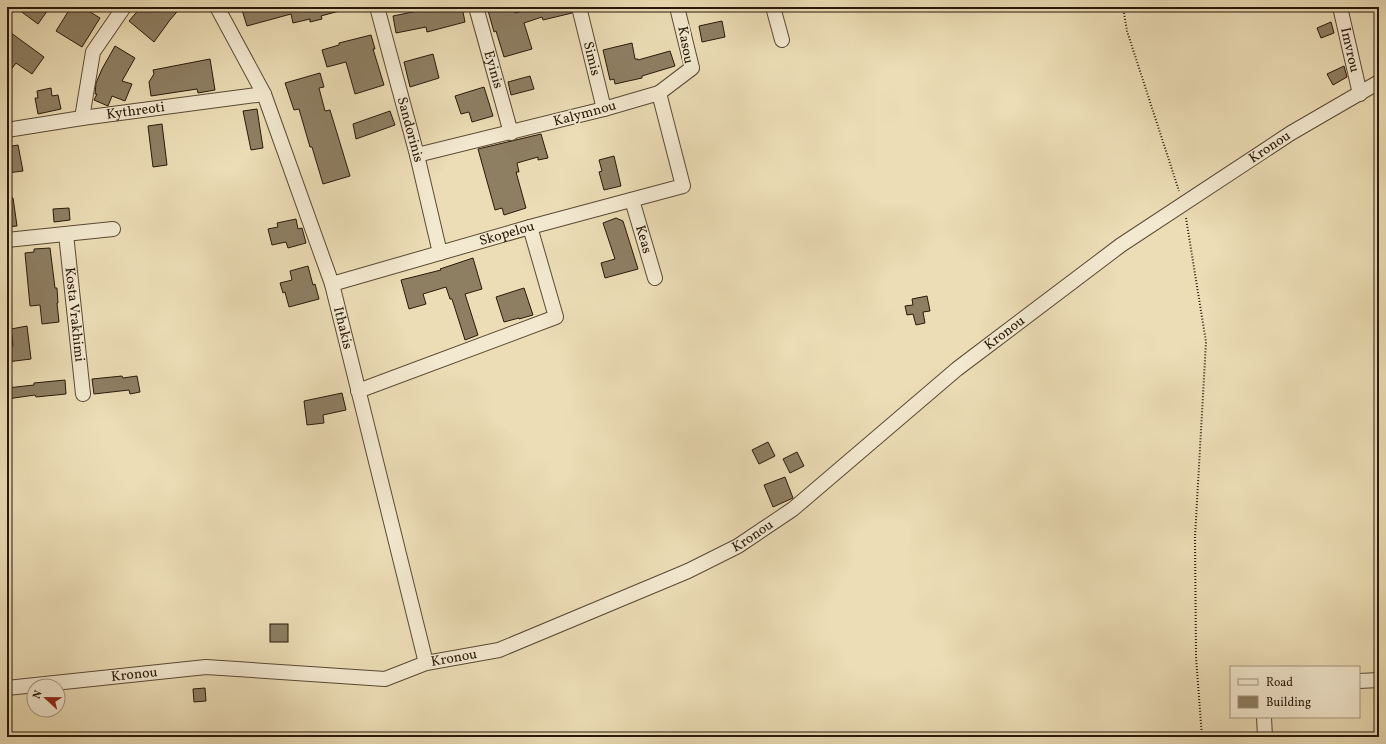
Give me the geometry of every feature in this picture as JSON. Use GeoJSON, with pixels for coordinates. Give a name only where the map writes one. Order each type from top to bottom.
{"type":"FeatureCollection","features":[{"type":"Feature","properties":{"kind":"street"},"geometry":{"type":"LineString","coordinates":[[82,118],[93,52],[124,7]]}},
{"type":"Feature","properties":{"kind":"street","name":"Ithakis"},"geometry":{"type":"LineString","coordinates":[[218,7],[264,94],[332,284],[426,663]]}},
{"type":"Feature","properties":{"kind":"street","name":"Sandorinis"},"geometry":{"type":"LineString","coordinates":[[377,7],[417,155],[440,253]]}},
{"type":"Feature","properties":{"kind":"street","name":"Eyinis"},"geometry":{"type":"LineString","coordinates":[[476,7],[511,133]]}},
{"type":"Feature","properties":{"kind":"street","name":"Simis"},"geometry":{"type":"LineString","coordinates":[[579,7],[604,109]]}},
{"type":"Feature","properties":{"kind":"street","name":"Kasou"},"geometry":{"type":"LineString","coordinates":[[659,93],[692,68],[677,7]]}},
{"type":"Feature","properties":{"kind":"street"},"geometry":{"type":"LineString","coordinates":[[773,7],[782,40]]}},
{"type":"Feature","properties":{"kind":"street","name":"Imvrou"},"geometry":{"type":"LineString","coordinates":[[1340,7],[1360,94]]}},
{"type":"Feature","properties":{"kind":"street","name":"Kronou"},"geometry":{"type":"LineString","coordinates":[[7,688],[206,667],[385,679],[426,663],[499,650],[688,571],[738,546],[792,510],[957,369],[1121,246],[1291,133],[1379,82]]}},
{"type":"Feature","properties":{"kind":"street","name":"Kalymnou"},"geometry":{"type":"LineString","coordinates":[[417,155],[511,133],[659,93]]}},
{"type":"Feature","properties":{"kind":"street","name":"Skopelou"},"geometry":{"type":"LineString","coordinates":[[332,284],[530,227],[683,186],[659,93]]}},
{"type":"Feature","properties":{"kind":"street","name":"Kythreoti"},"geometry":{"type":"LineString","coordinates":[[7,130],[82,118],[264,94]]}},
{"type":"Feature","properties":{"kind":"street","name":"Keas"},"geometry":{"type":"LineString","coordinates":[[632,200],[655,278]]}},
{"type":"Feature","properties":{"kind":"street"},"geometry":{"type":"LineString","coordinates":[[358,391],[556,316],[530,227]]}},
{"type":"Feature","properties":{"kind":"street"},"geometry":{"type":"LineString","coordinates":[[7,240],[113,229]]}},
{"type":"Feature","properties":{"kind":"street","name":"Kosta Vrakhimi"},"geometry":{"type":"LineString","coordinates":[[66,234],[83,394]]}},
{"type":"Feature","properties":{"kind":"street"},"geometry":{"type":"LineString","coordinates":[[1360,681],[1379,680]]}},
{"type":"Feature","properties":{"kind":"street"},"geometry":{"type":"LineString","coordinates":[[1264,718],[1265,737]]}},
{"type":"Feature","properties":{"kind":"path"},"geometry":{"type":"LineString","coordinates":[[1123,7],[1127,31],[1183,204],[1206,342],[1195,537],[1196,657],[1202,737]]}},
{"type":"Feature","properties":{"kind":"building"},"geometry":{"type":"Polygon","coordinates":[[[15,7],[50,7],[38,24],[15,7]]]}},
{"type":"Feature","properties":{"kind":"building"},"geometry":{"type":"Polygon","coordinates":[[[71,7],[82,7],[100,18],[82,47],[56,31],[71,7]]]}},
{"type":"Feature","properties":{"kind":"building"},"geometry":{"type":"Polygon","coordinates":[[[141,7],[181,7],[154,42],[129,21],[141,7]]]}},
{"type":"Feature","properties":{"kind":"building"},"geometry":{"type":"Polygon","coordinates":[[[251,7],[342,7],[343,10],[321,16],[322,19],[310,22],[310,19],[293,23],[291,14],[247,26],[242,10],[251,7]]]}},
{"type":"Feature","properties":{"kind":"building"},"geometry":{"type":"Polygon","coordinates":[[[432,7],[462,7],[465,22],[427,32],[426,27],[396,33],[393,16],[432,7]]]}},
{"type":"Feature","properties":{"kind":"building"},"geometry":{"type":"Polygon","coordinates":[[[487,7],[514,7],[515,13],[537,7],[571,7],[572,13],[543,20],[542,17],[524,23],[532,49],[504,57],[496,31],[494,32],[487,7]]]}},
{"type":"Feature","properties":{"kind":"building"},"geometry":{"type":"Polygon","coordinates":[[[722,21],[725,37],[702,42],[699,26],[722,21]]]}},
{"type":"Feature","properties":{"kind":"building"},"geometry":{"type":"Polygon","coordinates":[[[1331,22],[1334,33],[1321,38],[1317,28],[1331,22]]]}},
{"type":"Feature","properties":{"kind":"building"},"geometry":{"type":"Polygon","coordinates":[[[7,30],[44,57],[32,74],[16,63],[7,75],[7,30]]]}},
{"type":"Feature","properties":{"kind":"building"},"geometry":{"type":"Polygon","coordinates":[[[371,35],[375,49],[373,49],[384,85],[355,94],[346,62],[327,67],[322,50],[339,45],[339,43],[371,35]]]}},
{"type":"Feature","properties":{"kind":"building"},"geometry":{"type":"Polygon","coordinates":[[[632,43],[635,59],[638,60],[670,51],[675,66],[642,76],[642,78],[615,84],[614,79],[610,80],[603,50],[632,43]]]}},
{"type":"Feature","properties":{"kind":"building"},"geometry":{"type":"Polygon","coordinates":[[[115,46],[135,58],[122,81],[132,84],[125,101],[112,96],[108,106],[94,100],[97,94],[95,94],[96,83],[115,46]]]}},
{"type":"Feature","properties":{"kind":"building"},"geometry":{"type":"Polygon","coordinates":[[[433,54],[439,78],[410,87],[404,62],[433,54]]]}},
{"type":"Feature","properties":{"kind":"building"},"geometry":{"type":"Polygon","coordinates":[[[210,59],[215,90],[198,93],[197,89],[151,96],[149,82],[154,74],[153,70],[210,59]]]}},
{"type":"Feature","properties":{"kind":"building"},"geometry":{"type":"Polygon","coordinates":[[[1344,66],[1347,77],[1333,85],[1327,74],[1344,66]]]}},
{"type":"Feature","properties":{"kind":"building"},"geometry":{"type":"Polygon","coordinates":[[[320,73],[324,87],[319,88],[325,111],[330,110],[350,176],[323,184],[299,109],[294,110],[285,83],[320,73]]]}},
{"type":"Feature","properties":{"kind":"building"},"geometry":{"type":"Polygon","coordinates":[[[530,76],[534,89],[511,95],[508,82],[530,76]]]}},
{"type":"Feature","properties":{"kind":"building"},"geometry":{"type":"Polygon","coordinates":[[[484,87],[493,116],[472,122],[469,112],[461,114],[455,96],[484,87]]]}},
{"type":"Feature","properties":{"kind":"building"},"geometry":{"type":"Polygon","coordinates":[[[51,88],[52,96],[58,95],[61,109],[38,114],[35,98],[38,98],[37,91],[51,88]]]}},
{"type":"Feature","properties":{"kind":"building"},"geometry":{"type":"Polygon","coordinates":[[[257,109],[263,148],[251,150],[243,111],[257,109]]]}},
{"type":"Feature","properties":{"kind":"building"},"geometry":{"type":"Polygon","coordinates":[[[390,111],[395,125],[356,139],[353,124],[390,111]]]}},
{"type":"Feature","properties":{"kind":"building"},"geometry":{"type":"Polygon","coordinates":[[[162,124],[167,165],[153,167],[148,126],[162,124]]]}},
{"type":"Feature","properties":{"kind":"building"},"geometry":{"type":"Polygon","coordinates":[[[541,134],[548,158],[538,160],[538,157],[517,163],[519,172],[516,172],[526,208],[504,215],[502,208],[495,210],[478,149],[541,134]]]}},
{"type":"Feature","properties":{"kind":"building"},"geometry":{"type":"Polygon","coordinates":[[[18,145],[23,171],[7,173],[7,147],[18,145]]]}},
{"type":"Feature","properties":{"kind":"building"},"geometry":{"type":"Polygon","coordinates":[[[614,156],[621,186],[604,190],[599,172],[602,171],[599,160],[614,156]]]}},
{"type":"Feature","properties":{"kind":"building"},"geometry":{"type":"Polygon","coordinates":[[[13,198],[17,226],[7,227],[7,199],[13,198]]]}},
{"type":"Feature","properties":{"kind":"building"},"geometry":{"type":"Polygon","coordinates":[[[69,208],[70,220],[54,222],[53,209],[69,208]]]}},
{"type":"Feature","properties":{"kind":"building"},"geometry":{"type":"Polygon","coordinates":[[[616,218],[623,221],[638,269],[605,278],[601,263],[615,259],[603,223],[616,218]]]}},
{"type":"Feature","properties":{"kind":"building"},"geometry":{"type":"Polygon","coordinates":[[[296,219],[298,229],[302,228],[306,243],[288,248],[286,242],[272,245],[268,229],[278,227],[277,223],[296,219]]]}},
{"type":"Feature","properties":{"kind":"building"},"geometry":{"type":"Polygon","coordinates":[[[50,248],[55,288],[57,288],[59,322],[42,324],[40,305],[30,306],[25,253],[34,252],[34,249],[50,248]]]}},
{"type":"Feature","properties":{"kind":"building"},"geometry":{"type":"Polygon","coordinates":[[[473,258],[482,289],[465,294],[478,335],[465,340],[452,299],[450,299],[446,287],[423,294],[426,304],[409,309],[401,280],[441,270],[440,269],[473,258]]]}},
{"type":"Feature","properties":{"kind":"building"},"geometry":{"type":"Polygon","coordinates":[[[308,266],[313,285],[315,284],[319,299],[289,307],[285,292],[283,293],[280,283],[292,280],[290,271],[308,266]]]}},
{"type":"Feature","properties":{"kind":"building"},"geometry":{"type":"Polygon","coordinates":[[[524,288],[533,315],[504,322],[496,297],[524,288]]]}},
{"type":"Feature","properties":{"kind":"building"},"geometry":{"type":"Polygon","coordinates":[[[927,296],[930,311],[923,312],[925,323],[916,325],[913,314],[907,315],[905,306],[913,305],[912,299],[927,296]]]}},
{"type":"Feature","properties":{"kind":"building"},"geometry":{"type":"Polygon","coordinates":[[[27,326],[31,359],[7,362],[7,347],[13,346],[11,329],[27,326]]]}},
{"type":"Feature","properties":{"kind":"building"},"geometry":{"type":"Polygon","coordinates":[[[122,376],[123,378],[137,376],[140,392],[130,394],[129,390],[94,394],[92,379],[122,376]]]}},
{"type":"Feature","properties":{"kind":"building"},"geometry":{"type":"Polygon","coordinates":[[[65,380],[66,394],[36,397],[35,395],[7,399],[7,388],[34,385],[34,383],[65,380]]]}},
{"type":"Feature","properties":{"kind":"building"},"geometry":{"type":"Polygon","coordinates":[[[342,393],[346,410],[323,415],[324,423],[307,425],[304,401],[342,393]]]}},
{"type":"Feature","properties":{"kind":"building"},"geometry":{"type":"Polygon","coordinates":[[[768,442],[775,456],[759,464],[752,450],[768,442]]]}},
{"type":"Feature","properties":{"kind":"building"},"geometry":{"type":"Polygon","coordinates":[[[797,452],[804,466],[790,473],[783,459],[797,452]]]}},
{"type":"Feature","properties":{"kind":"building"},"geometry":{"type":"Polygon","coordinates":[[[785,477],[793,498],[773,507],[764,485],[785,477]]]}},
{"type":"Feature","properties":{"kind":"building"},"geometry":{"type":"Polygon","coordinates":[[[270,624],[288,624],[288,642],[270,642],[270,624]]]}},
{"type":"Feature","properties":{"kind":"building"},"geometry":{"type":"Polygon","coordinates":[[[205,688],[206,701],[194,702],[193,689],[205,688]]]}}]}
